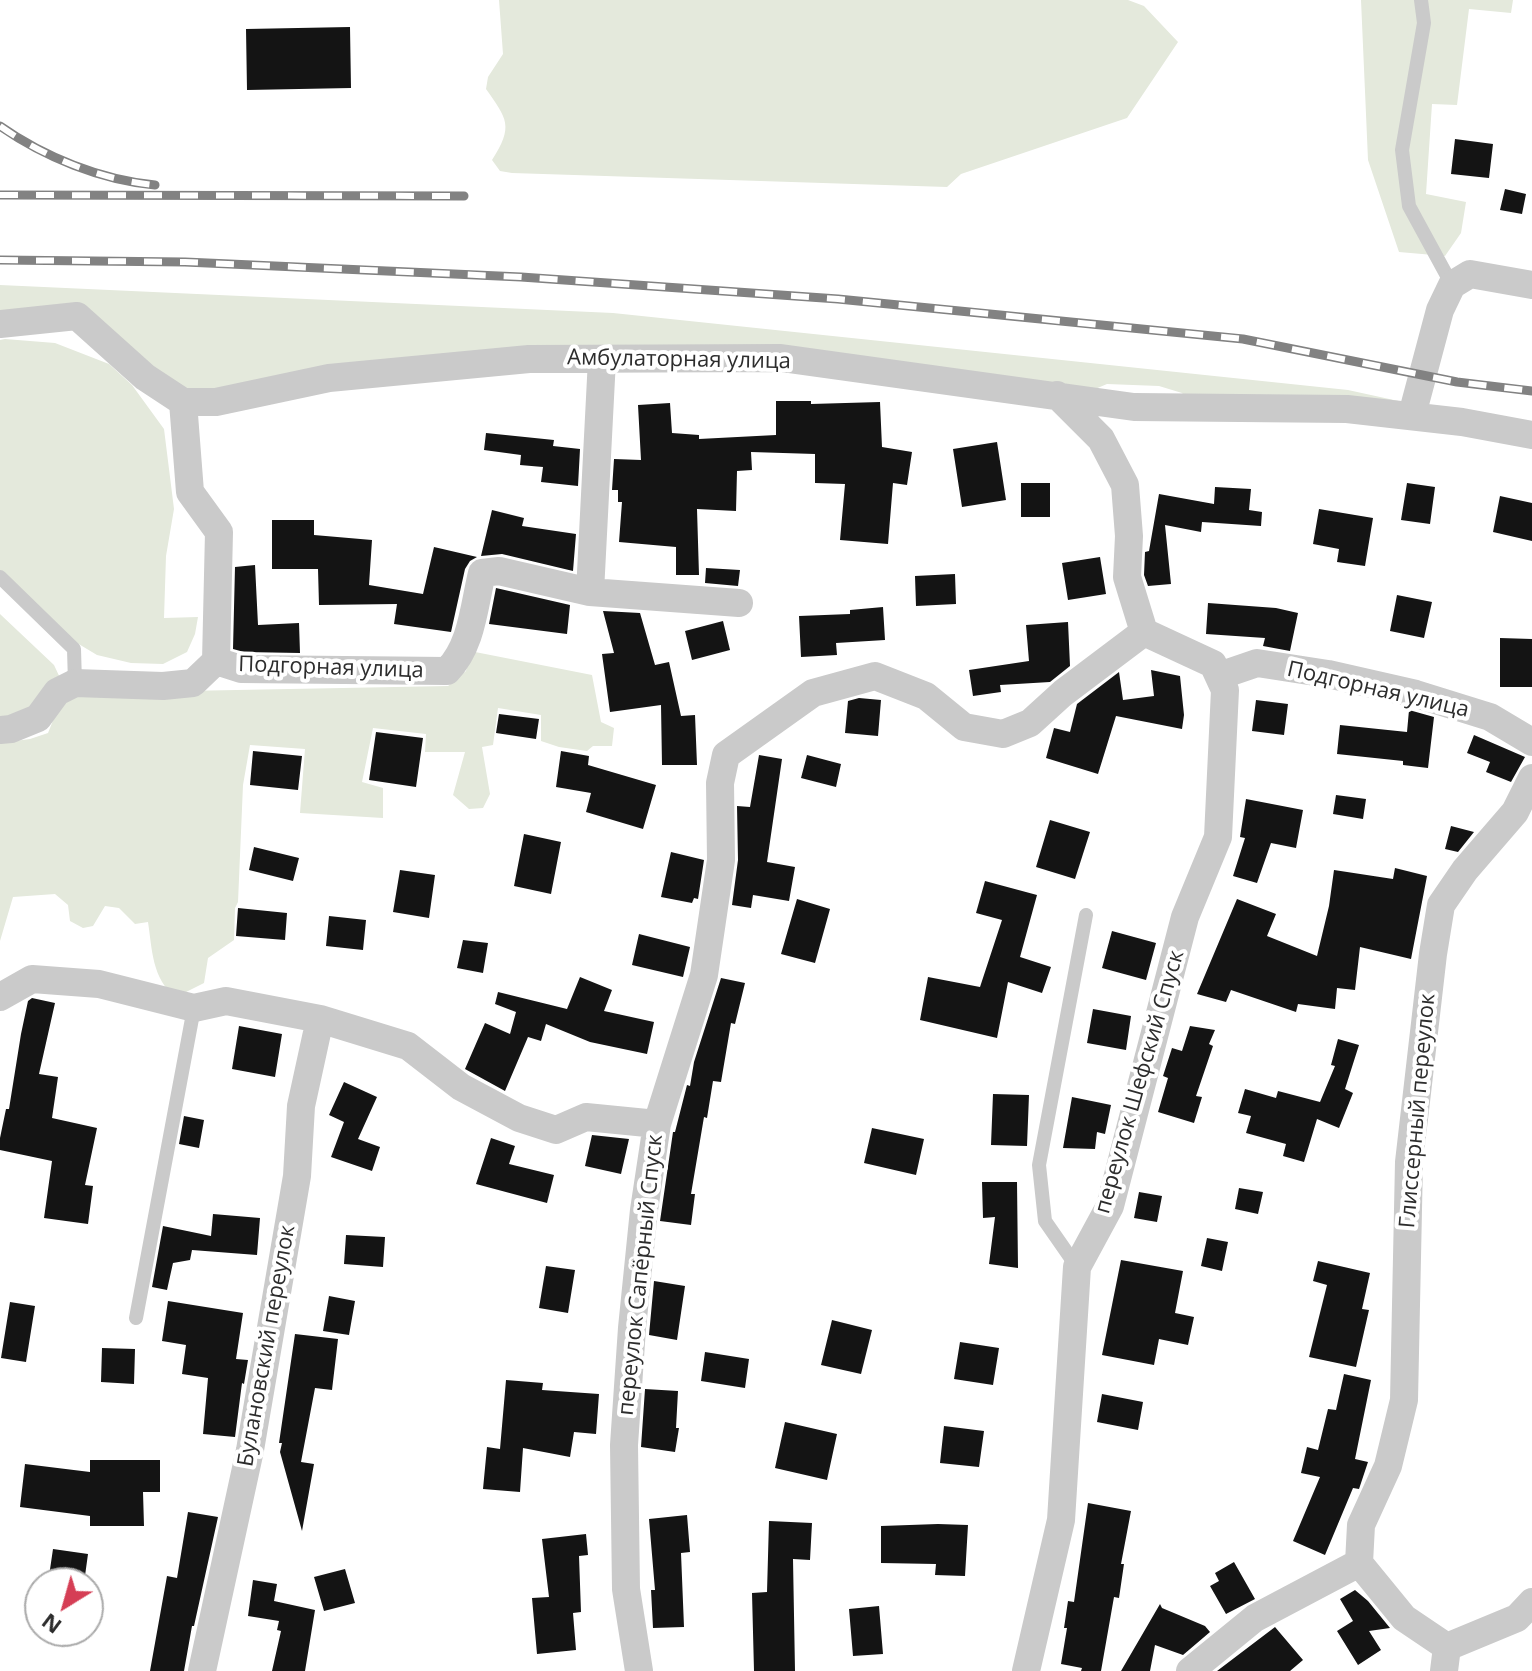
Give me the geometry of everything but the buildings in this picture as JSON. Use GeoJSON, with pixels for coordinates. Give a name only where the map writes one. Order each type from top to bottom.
{"type":"FeatureCollection","features":[{"type":"Feature","properties":{"kind":"street"},"geometry":{"type":"LineString","coordinates":[[1412,415],[1440,310],[1452,285],[1470,274],[1532,285]]}},
{"type":"Feature","properties":{"kind":"street"},"geometry":{"type":"LineString","coordinates":[[0,324],[77,316],[145,377],[183,402]]}},
{"type":"Feature","properties":{"kind":"street","name":"Амбулаторная улица"},"geometry":{"type":"LineString","coordinates":[[183,402],[216,402],[329,378],[529,359],[781,358],[1134,407],[1347,409],[1412,415],[1532,435]]}},
{"type":"Feature","properties":{"kind":"street"},"geometry":{"type":"LineString","coordinates":[[590,592],[602,359]]}},
{"type":"Feature","properties":{"kind":"street"},"geometry":{"type":"LineString","coordinates":[[1057,395],[1101,439],[1125,485],[1129,536],[1127,577],[1144,632],[1213,664],[1219,676]]}},
{"type":"Feature","properties":{"kind":"street","name":"Подгорная улица"},"geometry":{"type":"LineString","coordinates":[[183,402],[190,492],[219,532],[216,661],[241,669],[447,671],[458,660],[466,641],[482,573],[499,571],[590,592],[739,603]]}},
{"type":"Feature","properties":{"kind":"street","name":"переулок Сапёрный Спуск"},"geometry":{"type":"LineString","coordinates":[[639,1671],[626,1589],[624,1445],[636,1284],[657,1124],[704,975],[721,860],[720,783],[726,755],[813,693],[875,676],[926,696],[964,727],[1003,734],[1030,723],[1063,693],[1144,632]]}},
{"type":"Feature","properties":{"kind":"street"},"geometry":{"type":"LineString","coordinates":[[0,730],[38,718],[57,692],[75,683],[163,686],[193,683],[216,661]]}},
{"type":"Feature","properties":{"kind":"street","name":"Подгорная улица"},"geometry":{"type":"LineString","coordinates":[[1219,676],[1257,663],[1328,674],[1416,694],[1490,717],[1532,742]]}},
{"type":"Feature","properties":{"kind":"street","name":"переулок Шефский Спуск"},"geometry":{"type":"LineString","coordinates":[[1026,1671],[1061,1520],[1077,1267],[1110,1206],[1185,917],[1218,837],[1225,690],[1219,676]]}},
{"type":"Feature","properties":{"kind":"street","name":"Глиссерный переулок"},"geometry":{"type":"LineString","coordinates":[[1359,1563],[1361,1525],[1388,1466],[1404,1400],[1409,1162],[1441,905],[1465,870],[1515,812],[1532,778]]}},
{"type":"Feature","properties":{"kind":"street"},"geometry":{"type":"LineString","coordinates":[[0,997],[32,979],[99,984],[194,1008],[226,1001],[320,1019],[408,1046],[461,1087],[519,1118],[556,1130],[586,1117],[657,1124]]}},
{"type":"Feature","properties":{"kind":"street","name":"Булановский переулок"},"geometry":{"type":"LineString","coordinates":[[202,1671],[250,1450],[297,1176],[301,1106],[320,1019]]}},
{"type":"Feature","properties":{"kind":"street"},"geometry":{"type":"LineString","coordinates":[[1190,1671],[1255,1618],[1359,1563],[1404,1618],[1446,1659],[1517,1618],[1532,1602]]}},
{"type":"Feature","properties":{"kind":"lane"},"geometry":{"type":"LineString","coordinates":[[1421,0],[1424,23],[1402,150],[1409,206],[1452,285]]}},
{"type":"Feature","properties":{"kind":"lane"},"geometry":{"type":"LineString","coordinates":[[0,577],[74,649],[75,683]]}},
{"type":"Feature","properties":{"kind":"lane"},"geometry":{"type":"LineString","coordinates":[[1077,1267],[1045,1221],[1039,1165],[1086,915]]}},
{"type":"Feature","properties":{"kind":"lane"},"geometry":{"type":"LineString","coordinates":[[136,1318],[194,1008]]}},
{"type":"Feature","properties":{"kind":"shaded area"},"geometry":{"type":"Polygon","coordinates":[[[499,0],[1128,0],[1144,6],[1178,42],[1127,118],[961,174],[947,187],[512,173],[500,171],[492,160],[503,139],[505,123],[486,89],[488,77],[503,54],[499,0]]]}},
{"type":"Feature","properties":{"kind":"shaded area"},"geometry":{"type":"Polygon","coordinates":[[[1361,0],[1513,0],[1511,13],[1469,9],[1457,105],[1432,104],[1426,194],[1466,202],[1461,233],[1445,256],[1399,252],[1368,160],[1361,0]]]}},
{"type":"Feature","properties":{"kind":"shaded area"},"geometry":{"type":"Polygon","coordinates":[[[0,285],[613,313],[1348,390],[1403,402],[1191,404],[1182,393],[1159,386],[1107,384],[1074,398],[686,358],[183,402],[77,316],[0,324],[0,285]]]}},
{"type":"Feature","properties":{"kind":"shaded area"},"geometry":{"type":"Polygon","coordinates":[[[0,340],[55,343],[109,364],[132,385],[164,429],[174,509],[166,556],[164,618],[198,617],[187,652],[163,664],[131,663],[97,655],[72,640],[0,573],[0,340]]]}},
{"type":"Feature","properties":{"kind":"shaded area"},"geometry":{"type":"Polygon","coordinates":[[[0,614],[54,665],[61,680],[32,712],[0,723],[0,614]]]}},
{"type":"Feature","properties":{"kind":"shaded area"},"geometry":{"type":"Polygon","coordinates":[[[470,651],[592,675],[601,722],[614,728],[612,746],[593,746],[587,751],[541,741],[541,715],[498,708],[493,745],[482,747],[490,794],[483,808],[469,809],[453,795],[465,752],[425,752],[426,734],[373,728],[362,782],[383,788],[383,818],[300,813],[305,749],[250,745],[243,785],[234,940],[208,958],[204,983],[176,997],[158,973],[148,922],[135,924],[119,908],[105,906],[93,926],[83,928],[70,921],[68,905],[55,894],[13,897],[0,941],[0,743],[48,733],[58,708],[78,693],[448,686],[466,671],[470,651]]]}},
{"type":"Feature","properties":{"kind":"railway"},"geometry":{"type":"LineString","coordinates":[[0,126],[35,148],[74,165],[114,178],[155,185]]}},
{"type":"Feature","properties":{"kind":"railway"},"geometry":{"type":"LineString","coordinates":[[0,195],[464,196]]}},
{"type":"Feature","properties":{"kind":"railway"},"geometry":{"type":"LineString","coordinates":[[0,260],[185,262],[521,277],[838,299],[1243,339],[1457,382],[1532,391]]}}]}
